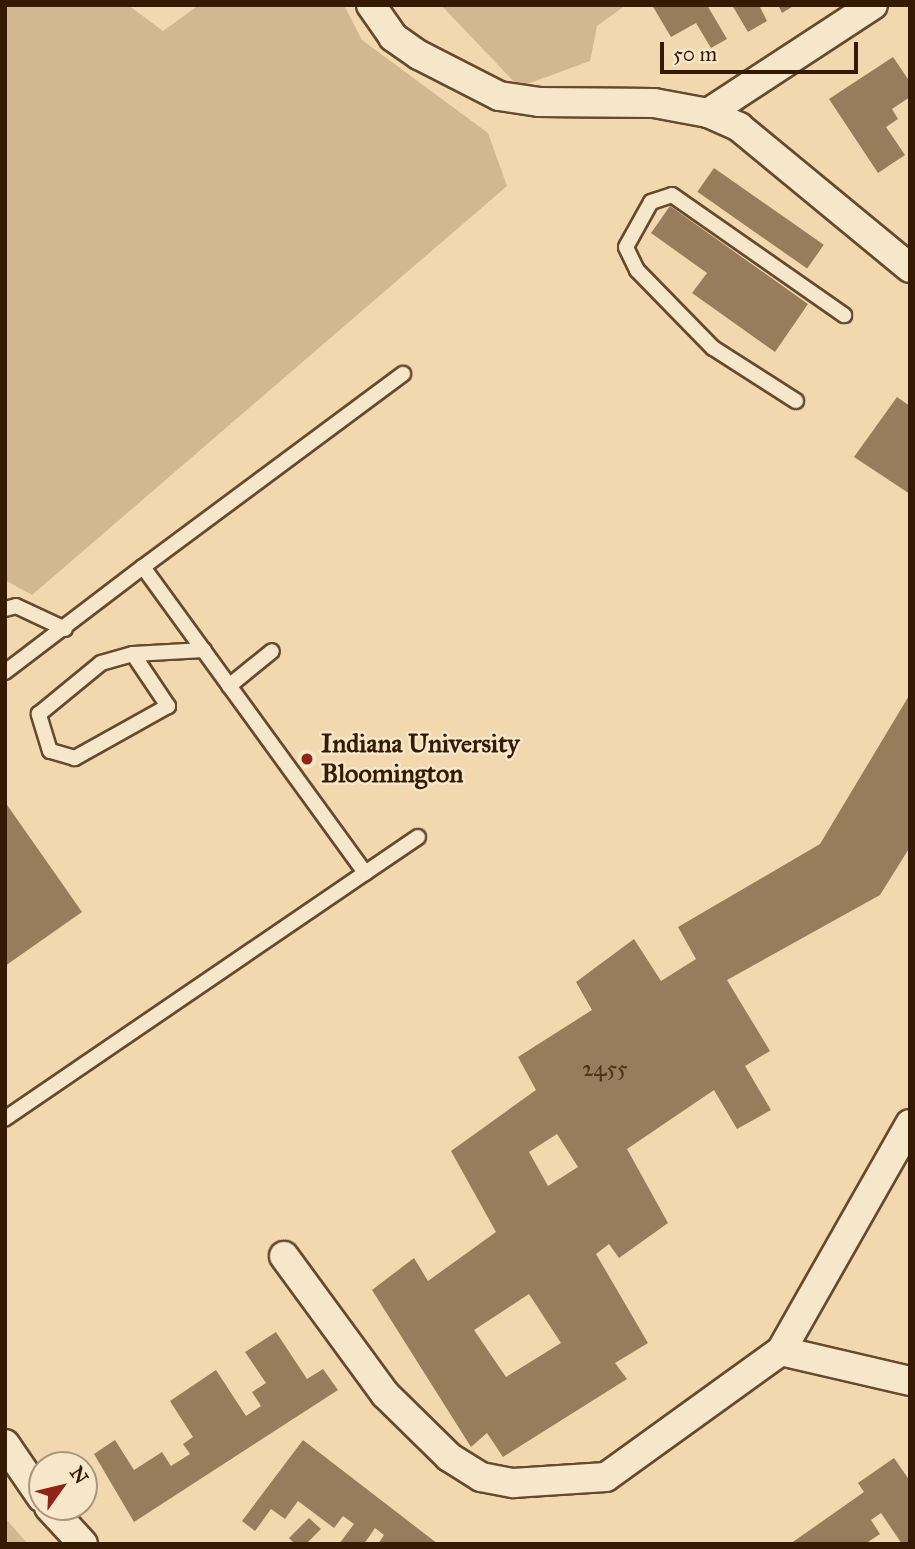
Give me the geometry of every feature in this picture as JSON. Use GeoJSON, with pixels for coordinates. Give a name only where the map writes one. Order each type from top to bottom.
{"type":"FeatureCollection","features":[{"type":"Feature","properties":{"kind":"street"},"geometry":{"type":"LineString","coordinates":[[370,5],[393,37],[419,55],[499,96],[539,102],[654,103],[708,113],[764,145],[910,268]]}},
{"type":"Feature","properties":{"kind":"street"},"geometry":{"type":"LineString","coordinates":[[708,113],[873,5]]}},
{"type":"Feature","properties":{"kind":"street"},"geometry":{"type":"LineString","coordinates":[[284,1256],[353,1354],[421,1432],[481,1477],[513,1483],[607,1477],[781,1350],[910,1124]]}},
{"type":"Feature","properties":{"kind":"street"},"geometry":{"type":"LineString","coordinates":[[781,1350],[910,1381]]}},
{"type":"Feature","properties":{"kind":"street"},"geometry":{"type":"LineString","coordinates":[[5,1444],[28,1478]]}},
{"type":"Feature","properties":{"kind":"street"},"geometry":{"type":"LineString","coordinates":[[62,1521],[83,1544]]}},
{"type":"Feature","properties":{"kind":"lane"},"geometry":{"type":"LineString","coordinates":[[796,401],[713,348],[637,270],[626,247],[651,202],[672,195],[844,315]]}},
{"type":"Feature","properties":{"kind":"lane"},"geometry":{"type":"LineString","coordinates":[[5,672],[403,374]]}},
{"type":"Feature","properties":{"kind":"lane"},"geometry":{"type":"LineString","coordinates":[[143,567],[365,873]]}},
{"type":"Feature","properties":{"kind":"lane"},"geometry":{"type":"LineString","coordinates":[[5,608],[16,607],[65,629]]}},
{"type":"Feature","properties":{"kind":"lane"},"geometry":{"type":"LineString","coordinates":[[133,654],[167,706],[75,758],[50,751],[39,714],[54,697],[101,663],[133,654],[204,650]]}},
{"type":"Feature","properties":{"kind":"lane"},"geometry":{"type":"LineString","coordinates":[[229,686],[272,651]]}},
{"type":"Feature","properties":{"kind":"lane"},"geometry":{"type":"LineString","coordinates":[[5,1119],[418,837]]}},
{"type":"Feature","properties":{"kind":"shaded area"},"geometry":{"type":"Polygon","coordinates":[[[5,5],[128,5],[163,31],[199,5],[344,5],[362,40],[488,133],[507,186],[32,595],[5,580],[5,5]]]}},
{"type":"Feature","properties":{"kind":"shaded area"},"geometry":{"type":"Polygon","coordinates":[[[441,5],[626,5],[597,26],[590,61],[519,87],[441,5]]]}},
{"type":"Feature","properties":{"kind":"shaded area"},"geometry":{"type":"Polygon","coordinates":[[[5,1518],[28,1544],[5,1544],[5,1518]]]}},
{"type":"Feature","properties":{"kind":"building"},"geometry":{"type":"Polygon","coordinates":[[[652,5],[707,5],[727,39],[711,48],[696,23],[671,37],[652,5]]]}},
{"type":"Feature","properties":{"kind":"building"},"geometry":{"type":"Polygon","coordinates":[[[732,5],[759,5],[767,21],[748,32],[732,5]]]}},
{"type":"Feature","properties":{"kind":"building"},"geometry":{"type":"Polygon","coordinates":[[[778,5],[795,5],[782,13],[778,5]]]}},
{"type":"Feature","properties":{"kind":"building"},"geometry":{"type":"Polygon","coordinates":[[[893,57],[910,82],[910,97],[892,109],[898,119],[886,127],[905,155],[878,173],[829,99],[893,57]]]}},
{"type":"Feature","properties":{"kind":"building"},"geometry":{"type":"Polygon","coordinates":[[[714,168],[824,245],[807,269],[697,192],[714,168]]]}},
{"type":"Feature","properties":{"kind":"building"},"geometry":{"type":"Polygon","coordinates":[[[670,206],[808,304],[775,352],[692,293],[707,273],[651,233],[670,206]]]}},
{"type":"Feature","properties":{"kind":"building"},"geometry":{"type":"Polygon","coordinates":[[[897,397],[910,406],[910,494],[854,457],[897,397]]]}},
{"type":"Feature","properties":{"kind":"building"},"geometry":{"type":"Polygon","coordinates":[[[910,694],[910,847],[880,895],[727,980],[770,1051],[745,1066],[771,1110],[737,1129],[714,1090],[627,1149],[668,1223],[619,1258],[609,1244],[596,1254],[648,1343],[615,1363],[627,1379],[503,1457],[487,1433],[471,1447],[372,1290],[414,1258],[428,1281],[496,1232],[451,1151],[536,1090],[518,1057],[592,1010],[576,982],[634,939],[661,981],[696,959],[678,927],[820,844],[910,694]],[[557,1134],[529,1152],[548,1186],[578,1167],[557,1134]],[[529,1294],[474,1330],[506,1377],[561,1343],[529,1294]]]}},
{"type":"Feature","properties":{"kind":"building"},"geometry":{"type":"Polygon","coordinates":[[[5,802],[82,912],[5,966],[5,802]]]}},
{"type":"Feature","properties":{"kind":"building"},"geometry":{"type":"Polygon","coordinates":[[[276,1332],[307,1379],[323,1369],[338,1390],[134,1522],[98,1461],[98,1451],[115,1440],[134,1470],[162,1452],[171,1466],[190,1454],[183,1444],[193,1437],[170,1401],[216,1370],[246,1416],[261,1406],[252,1392],[266,1383],[245,1352],[276,1332]]]}},
{"type":"Feature","properties":{"kind":"building"},"geometry":{"type":"Polygon","coordinates":[[[303,1440],[438,1544],[378,1544],[384,1535],[375,1528],[364,1544],[339,1544],[354,1524],[343,1516],[334,1528],[298,1501],[285,1519],[271,1509],[255,1531],[242,1521],[303,1440]]]}},
{"type":"Feature","properties":{"kind":"building"},"geometry":{"type":"Polygon","coordinates":[[[894,1458],[910,1481],[910,1544],[902,1544],[881,1513],[871,1520],[880,1534],[865,1544],[790,1544],[864,1492],[858,1483],[894,1458]]]}},
{"type":"Feature","properties":{"kind":"building"},"geometry":{"type":"Polygon","coordinates":[[[309,1518],[321,1529],[306,1544],[295,1544],[289,1538],[309,1518]]]}},
{"type":"Feature","properties":{"kind":"place","name":"Indiana University Bloomington"},"geometry":{"type":"Point","coordinates":[307,759]}}]}
